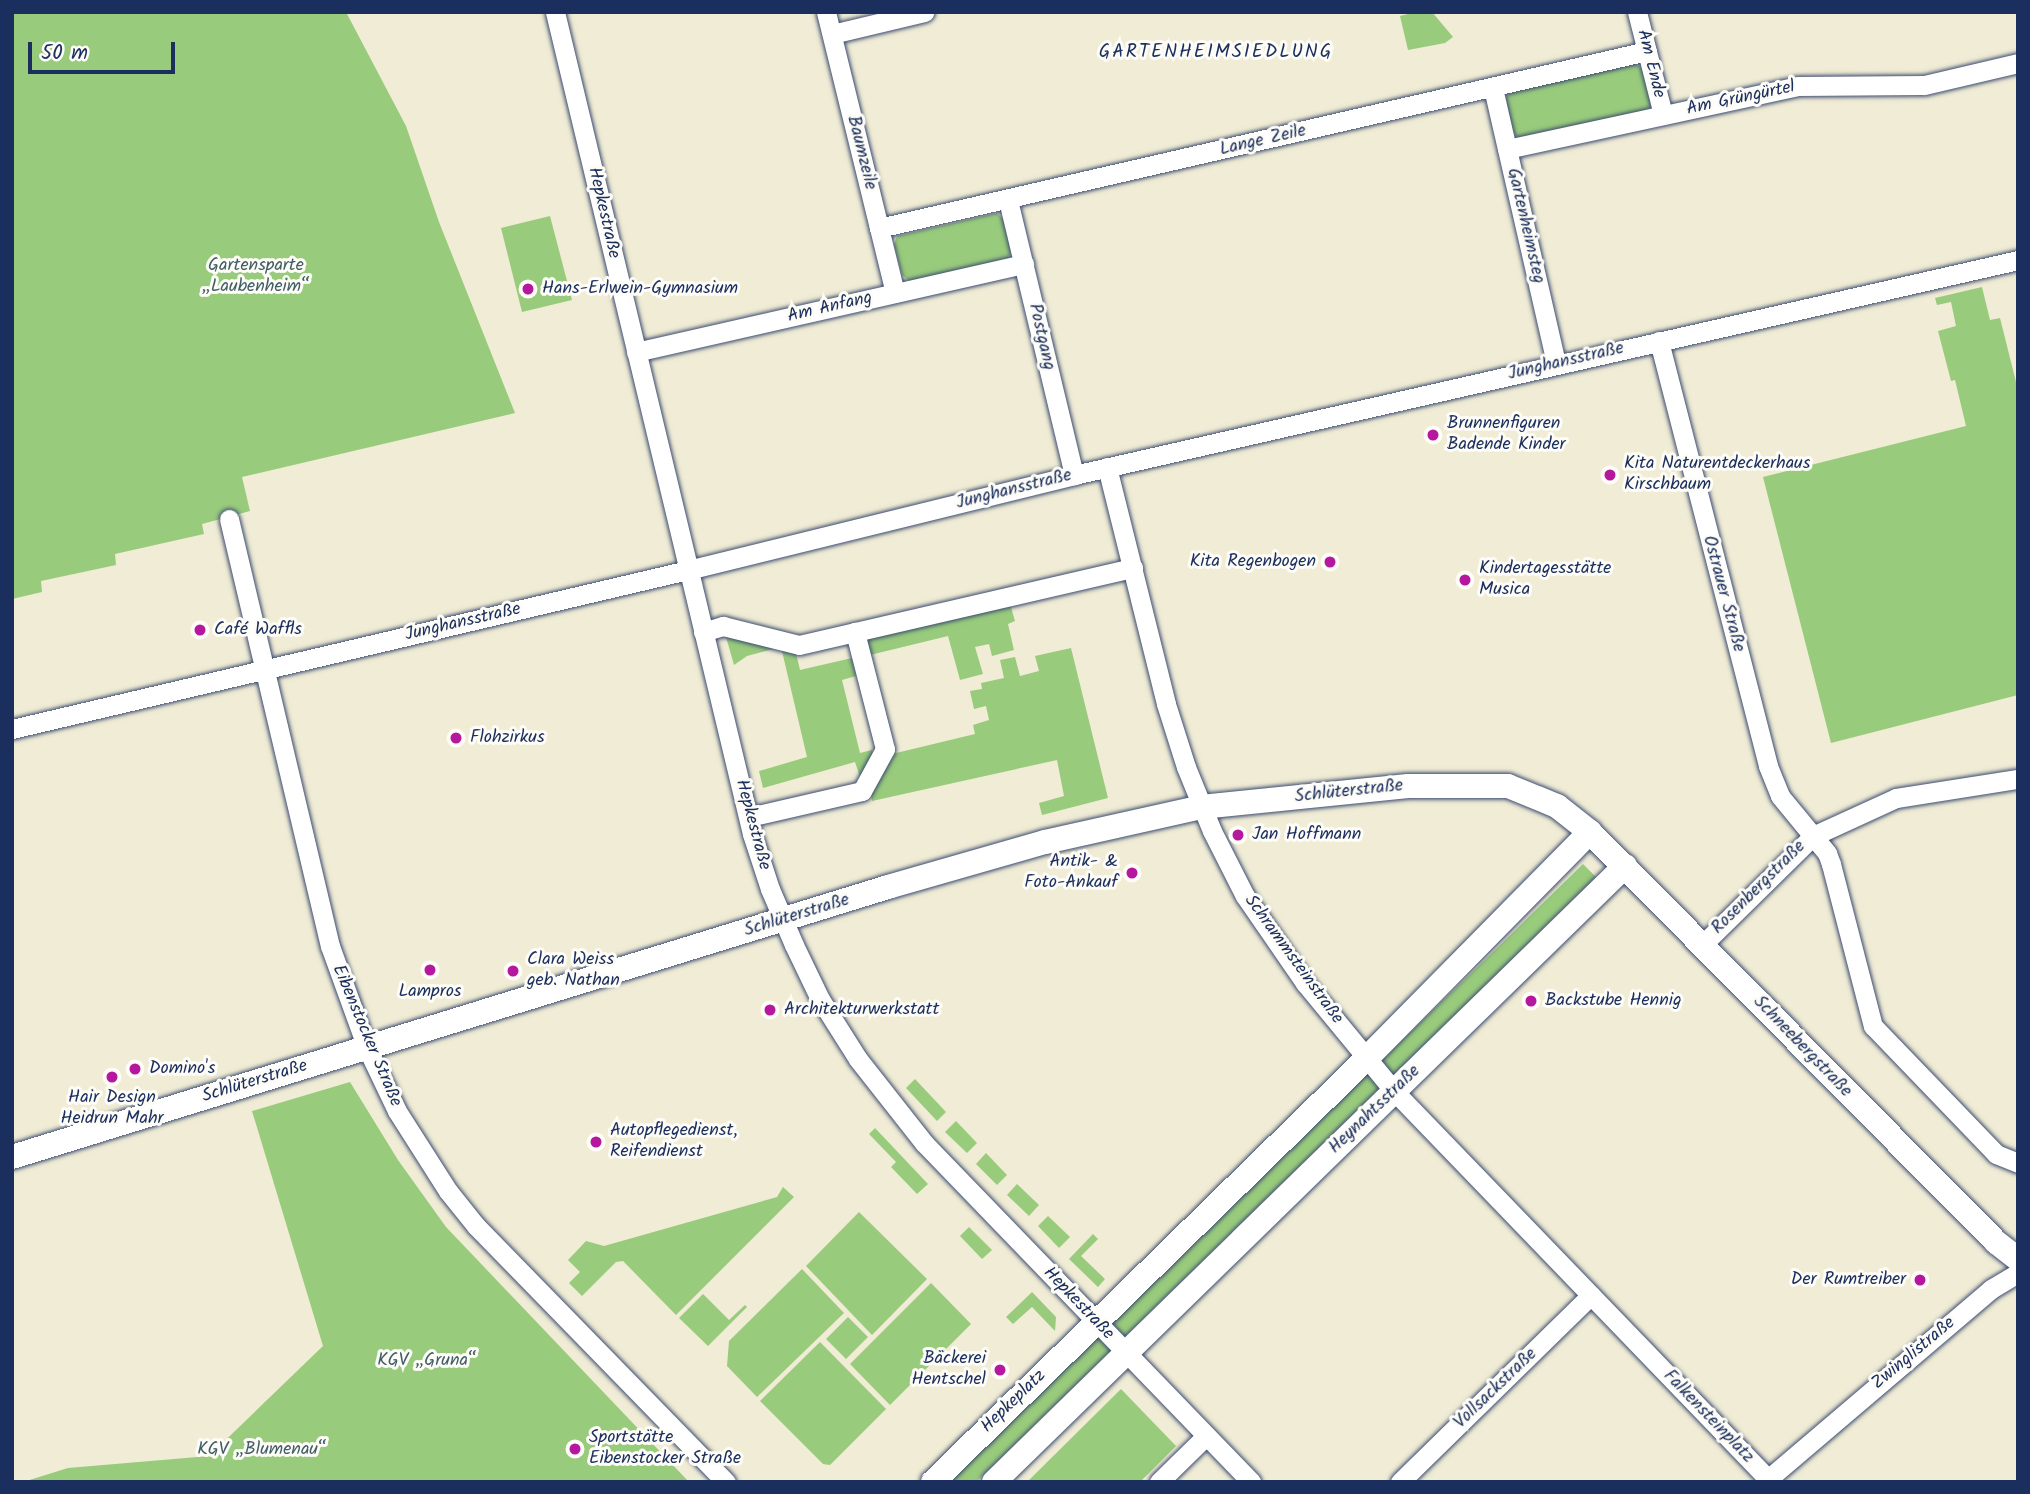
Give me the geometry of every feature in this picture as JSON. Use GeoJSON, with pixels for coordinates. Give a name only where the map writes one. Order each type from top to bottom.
{"type":"FeatureCollection","features":[{"type":"Feature","properties":{"kind":"street","name":"Hepkestraße"},"geometry":{"type":"LineString","coordinates":[[555,12],[748,817],[782,920],[820,999],[880,1089],[925,1143],[1251,1482]]}},
{"type":"Feature","properties":{"kind":"street","name":"Baumzeile"},"geometry":{"type":"LineString","coordinates":[[826,12],[895,293]]}},
{"type":"Feature","properties":{"kind":"street"},"geometry":{"type":"LineString","coordinates":[[832,34],[924,12]]}},
{"type":"Feature","properties":{"kind":"street","name":"Am Ende"},"geometry":{"type":"LineString","coordinates":[[1637,12],[1663,115]]}},
{"type":"Feature","properties":{"kind":"street","name":"Lange Zeile"},"geometry":{"type":"LineString","coordinates":[[879,228],[1647,51]]}},
{"type":"Feature","properties":{"kind":"street","name":"Am Grüngürtel"},"geometry":{"type":"LineString","coordinates":[[1507,149],[1798,86],[1924,85],[2018,63]]}},
{"type":"Feature","properties":{"kind":"street","name":"Gartenheimsteg"},"geometry":{"type":"LineString","coordinates":[[1493,88],[1556,364]]}},
{"type":"Feature","properties":{"kind":"street","name":"Postgang"},"geometry":{"type":"LineString","coordinates":[[1008,200],[1074,475]]}},
{"type":"Feature","properties":{"kind":"street","name":"Junghansstraße"},"geometry":{"type":"LineString","coordinates":[[12,729],[688,570],[1107,467],[2018,260]]}},
{"type":"Feature","properties":{"kind":"street","name":"Am Anfang"},"geometry":{"type":"LineString","coordinates":[[636,352],[1024,264]]}},
{"type":"Feature","properties":{"kind":"street","name":"Ostrauer Straße"},"geometry":{"type":"LineString","coordinates":[[1659,341],[1769,766],[1780,796],[1813,836]]}},
{"type":"Feature","properties":{"kind":"street","name":"Schrammsteinstraße"},"geometry":{"type":"LineString","coordinates":[[1107,467],[1166,704],[1201,807],[1245,896],[1305,983],[1394,1091],[1648,1354]]}},
{"type":"Feature","properties":{"kind":"street","name":"Eibenstocker Straße"},"geometry":{"type":"LineString","coordinates":[[229,519],[330,946],[367,1048],[418,1147],[463,1211],[726,1482]]}},
{"type":"Feature","properties":{"kind":"street"},"geometry":{"type":"LineString","coordinates":[[703,632],[723,626],[799,645],[1133,568]]}},
{"type":"Feature","properties":{"kind":"street"},"geometry":{"type":"LineString","coordinates":[[748,817],[862,791],[885,749],[855,632]]}},
{"type":"Feature","properties":{"kind":"street","name":"Rosenbergstraße"},"geometry":{"type":"LineString","coordinates":[[1702,945],[1813,836],[1896,798],[2018,779]]}},
{"type":"Feature","properties":{"kind":"street","name":"Schlüterstraße"},"geometry":{"type":"LineString","coordinates":[[12,1157],[1019,848],[1201,807],[1409,786],[1508,786],[1557,806],[1590,832]]}},
{"type":"Feature","properties":{"kind":"street"},"geometry":{"type":"LineString","coordinates":[[1096,1322],[1366,1059],[1590,832]]}},
{"type":"Feature","properties":{"kind":"street","name":"Schneebergstraße"},"geometry":{"type":"LineString","coordinates":[[1590,832],[1996,1242],[2018,1259]]}},
{"type":"Feature","properties":{"kind":"street"},"geometry":{"type":"LineString","coordinates":[[1813,836],[1831,864],[1876,1032],[1996,1154],[2018,1163]]}},
{"type":"Feature","properties":{"kind":"street","name":"Heynahtsstraße"},"geometry":{"type":"LineString","coordinates":[[1126,1353],[1625,866]]}},
{"type":"Feature","properties":{"kind":"street","name":"Zwinglistraße"},"geometry":{"type":"LineString","coordinates":[[1814,1440],[1991,1289],[2018,1273]]}},
{"type":"Feature","properties":{"kind":"street","name":"Vollsackstraße"},"geometry":{"type":"LineString","coordinates":[[1400,1482],[1591,1295]]}},
{"type":"Feature","properties":{"kind":"street","name":"Hepkeplatz"},"geometry":{"type":"LineString","coordinates":[[933,1482],[1096,1322]]}},
{"type":"Feature","properties":{"kind":"street"},"geometry":{"type":"LineString","coordinates":[[994,1482],[1126,1353]]}},
{"type":"Feature","properties":{"kind":"street","name":"Falkensteinplatz"},"geometry":{"type":"LineString","coordinates":[[1648,1354],[1769,1480],[1814,1440]]}},
{"type":"Feature","properties":{"kind":"street"},"geometry":{"type":"LineString","coordinates":[[1159,1482],[1206,1436]]}},
{"type":"Feature","properties":{"kind":"green space","name":"Gartensparte „Laubenheim“"},"geometry":{"type":"Polygon","coordinates":[[[12,12],[346,12],[406,126],[439,222],[515,413],[242,477],[250,511],[202,524],[204,534],[115,554],[116,565],[41,581],[42,592],[12,599],[12,12]]]}},
{"type":"Feature","properties":{"kind":"green space"},"geometry":{"type":"Polygon","coordinates":[[[1432,12],[1453,37],[1445,43],[1408,50],[1400,16],[1432,12]]]}},
{"type":"Feature","properties":{"kind":"green space"},"geometry":{"type":"Polygon","coordinates":[[[1634,63],[1646,71],[1652,98],[1650,107],[1643,112],[1519,138],[1512,132],[1506,98],[1511,91],[1634,63]]]}},
{"type":"Feature","properties":{"kind":"green space"},"geometry":{"type":"Polygon","coordinates":[[[997,213],[1004,220],[1012,250],[1008,258],[909,281],[902,275],[894,245],[897,236],[997,213]]]}},
{"type":"Feature","properties":{"kind":"green space"},"geometry":{"type":"Polygon","coordinates":[[[550,216],[572,300],[522,312],[501,228],[550,216]]]}},
{"type":"Feature","properties":{"kind":"green space"},"geometry":{"type":"Polygon","coordinates":[[[1982,287],[1990,320],[2000,318],[2018,390],[2018,695],[1831,743],[1763,477],[1966,426],[1955,380],[1951,381],[1938,331],[1956,326],[1951,302],[1937,305],[1935,298],[1982,287]]]}},
{"type":"Feature","properties":{"kind":"green space"},"geometry":{"type":"Polygon","coordinates":[[[1010,604],[1015,621],[1008,624],[1014,650],[992,656],[989,644],[975,647],[983,674],[960,680],[948,636],[870,655],[865,644],[872,636],[1010,604]]]}},
{"type":"Feature","properties":{"kind":"green space"},"geometry":{"type":"Polygon","coordinates":[[[724,630],[795,649],[800,670],[852,658],[856,676],[842,680],[860,753],[872,750],[874,756],[861,780],[855,762],[763,788],[759,771],[807,757],[781,647],[747,656],[734,665],[724,630]]]}},
{"type":"Feature","properties":{"kind":"green space"},"geometry":{"type":"Polygon","coordinates":[[[1071,648],[1108,798],[1042,815],[1039,803],[1064,796],[1057,760],[872,801],[871,794],[892,754],[975,734],[973,725],[989,720],[986,706],[974,709],[970,691],[982,689],[981,683],[1004,678],[1000,660],[1015,657],[1020,676],[1039,671],[1035,656],[1071,648]]]}},
{"type":"Feature","properties":{"kind":"green space"},"geometry":{"type":"Polygon","coordinates":[[[1583,864],[1596,877],[976,1482],[950,1482],[1583,864]]]}},
{"type":"Feature","properties":{"kind":"green space"},"geometry":{"type":"Polygon","coordinates":[[[915,1079],[946,1112],[937,1121],[906,1088],[915,1079]]]}},
{"type":"Feature","properties":{"kind":"green space","name":"KGV „Gruna“"},"geometry":{"type":"Polygon","coordinates":[[[350,1082],[398,1160],[446,1227],[689,1482],[23,1482],[68,1468],[209,1456],[323,1346],[252,1111],[350,1082]]]}},
{"type":"Feature","properties":{"kind":"green space"},"geometry":{"type":"Polygon","coordinates":[[[956,1121],[977,1143],[967,1153],[945,1132],[956,1121]]]}},
{"type":"Feature","properties":{"kind":"green space"},"geometry":{"type":"Polygon","coordinates":[[[875,1128],[928,1184],[917,1194],[891,1167],[896,1162],[869,1134],[875,1128]]]}},
{"type":"Feature","properties":{"kind":"green space"},"geometry":{"type":"Polygon","coordinates":[[[986,1153],[1007,1175],[997,1185],[976,1164],[986,1153]]]}},
{"type":"Feature","properties":{"kind":"green space"},"geometry":{"type":"Polygon","coordinates":[[[1017,1184],[1039,1205],[1029,1216],[1007,1195],[1017,1184]]]}},
{"type":"Feature","properties":{"kind":"green space"},"geometry":{"type":"Polygon","coordinates":[[[783,1187],[794,1197],[676,1315],[623,1261],[616,1262],[582,1296],[569,1283],[580,1272],[568,1260],[586,1241],[604,1246],[777,1197],[783,1187]]]}},
{"type":"Feature","properties":{"kind":"green space"},"geometry":{"type":"Polygon","coordinates":[[[859,1212],[927,1279],[872,1335],[806,1266],[859,1212]]]}},
{"type":"Feature","properties":{"kind":"green space"},"geometry":{"type":"Polygon","coordinates":[[[1048,1216],[1070,1237],[1059,1248],[1038,1226],[1048,1216]]]}},
{"type":"Feature","properties":{"kind":"green space"},"geometry":{"type":"Polygon","coordinates":[[[969,1227],[992,1250],[982,1259],[960,1236],[969,1227]]]}},
{"type":"Feature","properties":{"kind":"green space"},"geometry":{"type":"Polygon","coordinates":[[[1093,1234],[1098,1239],[1081,1256],[1105,1279],[1098,1287],[1069,1259],[1093,1234]]]}},
{"type":"Feature","properties":{"kind":"green space"},"geometry":{"type":"Polygon","coordinates":[[[802,1269],[844,1313],[757,1397],[727,1366],[729,1341],[802,1269]]]}},
{"type":"Feature","properties":{"kind":"green space"},"geometry":{"type":"Polygon","coordinates":[[[931,1283],[971,1324],[890,1405],[850,1364],[931,1283]]]}},
{"type":"Feature","properties":{"kind":"green space"},"geometry":{"type":"Polygon","coordinates":[[[1032,1292],[1056,1317],[1055,1331],[1032,1307],[1013,1324],[1006,1317],[1032,1292]]]}},
{"type":"Feature","properties":{"kind":"green space"},"geometry":{"type":"Polygon","coordinates":[[[703,1294],[729,1320],[745,1305],[747,1307],[708,1346],[679,1318],[703,1294]]]}},
{"type":"Feature","properties":{"kind":"green space"},"geometry":{"type":"Polygon","coordinates":[[[848,1317],[868,1337],[846,1359],[826,1339],[848,1317]]]}},
{"type":"Feature","properties":{"kind":"green space"},"geometry":{"type":"Polygon","coordinates":[[[820,1342],[886,1409],[830,1465],[823,1464],[760,1401],[820,1342]]]}},
{"type":"Feature","properties":{"kind":"green space"},"geometry":{"type":"Polygon","coordinates":[[[1121,1389],[1176,1446],[1140,1482],[1027,1482],[1121,1389]]]}},
{"type":"Feature","properties":{"kind":"place","name":"Hans-Erlwein-Gymnasium"},"geometry":{"type":"Point","coordinates":[528,289]}},
{"type":"Feature","properties":{"kind":"place","name":"Brunnenfiguren Badende Kinder"},"geometry":{"type":"Point","coordinates":[1433,435]}},
{"type":"Feature","properties":{"kind":"place","name":"Kita Naturentdeckerhaus Kirschbaum"},"geometry":{"type":"Point","coordinates":[1610,475]}},
{"type":"Feature","properties":{"kind":"place","name":"Kita Regenbogen"},"geometry":{"type":"Point","coordinates":[1330,562]}},
{"type":"Feature","properties":{"kind":"place","name":"Kindertagesstätte Musica"},"geometry":{"type":"Point","coordinates":[1465,580]}},
{"type":"Feature","properties":{"kind":"place","name":"Café Waffls"},"geometry":{"type":"Point","coordinates":[200,630]}},
{"type":"Feature","properties":{"kind":"place","name":"Flohzirkus"},"geometry":{"type":"Point","coordinates":[456,738]}},
{"type":"Feature","properties":{"kind":"place","name":"Jan Hoffmann"},"geometry":{"type":"Point","coordinates":[1238,835]}},
{"type":"Feature","properties":{"kind":"place","name":"Antik- & Foto-Ankauf"},"geometry":{"type":"Point","coordinates":[1132,873]}},
{"type":"Feature","properties":{"kind":"place","name":"Lampros"},"geometry":{"type":"Point","coordinates":[430,970]}},
{"type":"Feature","properties":{"kind":"place","name":"Clara Weiss geb. Nathan"},"geometry":{"type":"Point","coordinates":[513,971]}},
{"type":"Feature","properties":{"kind":"place","name":"Backstube Hennig"},"geometry":{"type":"Point","coordinates":[1531,1001]}},
{"type":"Feature","properties":{"kind":"place","name":"Architekturwerkstatt"},"geometry":{"type":"Point","coordinates":[770,1010]}},
{"type":"Feature","properties":{"kind":"place","name":"Domino's"},"geometry":{"type":"Point","coordinates":[135,1069]}},
{"type":"Feature","properties":{"kind":"place","name":"Hair Design Heidrun Mahr"},"geometry":{"type":"Point","coordinates":[112,1077]}},
{"type":"Feature","properties":{"kind":"place","name":"Autopflegedienst, Reifendienst"},"geometry":{"type":"Point","coordinates":[596,1142]}},
{"type":"Feature","properties":{"kind":"place","name":"Der Rumtreiber"},"geometry":{"type":"Point","coordinates":[1920,1280]}},
{"type":"Feature","properties":{"kind":"place","name":"Bäckerei Hentschel"},"geometry":{"type":"Point","coordinates":[1000,1370]}},
{"type":"Feature","properties":{"kind":"place","name":"Sportstätte Eibenstocker Straße"},"geometry":{"type":"Point","coordinates":[575,1449]}},
{"type":"Feature","properties":{"kind":"district","name":"GARTENHEIMSIEDLUNG"},"geometry":{"type":"Point","coordinates":[1216,53]}},
{"type":"Feature","properties":{"kind":"park label","name":"KGV „Blumenau“"},"geometry":{"type":"Point","coordinates":[262,1450]}}]}
